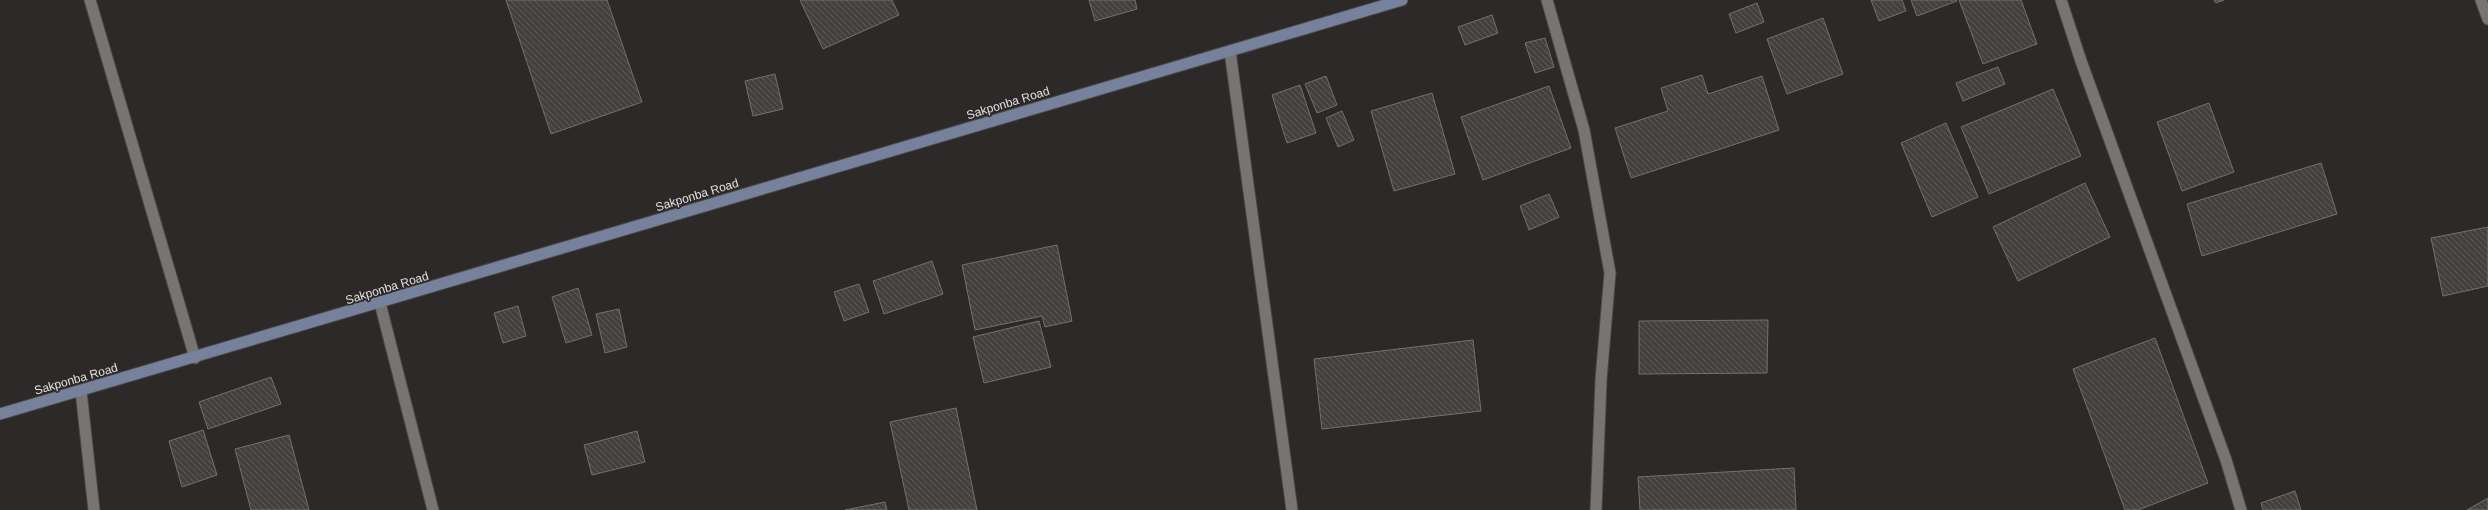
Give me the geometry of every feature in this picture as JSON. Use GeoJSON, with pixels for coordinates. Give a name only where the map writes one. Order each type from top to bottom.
{"type":"FeatureCollection","features":[{"type":"Feature","properties":{"kind":"main road","name":"Sakponba Road"},"geometry":{"type":"LineString","coordinates":[[0,414],[195,358],[1402,0]]}},
{"type":"Feature","properties":{"kind":"street"},"geometry":{"type":"LineString","coordinates":[[90,0],[195,358]]}},
{"type":"Feature","properties":{"kind":"street"},"geometry":{"type":"LineString","coordinates":[[1547,0],[1584,130],[1610,273],[1601,380],[1596,510]]}},
{"type":"Feature","properties":{"kind":"street"},"geometry":{"type":"LineString","coordinates":[[2061,0],[2080,61],[2226,460],[2242,510]]}},
{"type":"Feature","properties":{"kind":"street"},"geometry":{"type":"LineString","coordinates":[[2481,0],[2488,19]]}},
{"type":"Feature","properties":{"kind":"street"},"geometry":{"type":"LineString","coordinates":[[1230,51],[1289,509]]}},
{"type":"Feature","properties":{"kind":"street"},"geometry":{"type":"LineString","coordinates":[[380,303],[433,510]]}},
{"type":"Feature","properties":{"kind":"street"},"geometry":{"type":"LineString","coordinates":[[81,391],[94,510]]}},
{"type":"Feature","properties":{"kind":"building"},"geometry":{"type":"Polygon","coordinates":[[[506,0],[607,0],[642,102],[551,134],[506,0]]]}},
{"type":"Feature","properties":{"kind":"building"},"geometry":{"type":"Polygon","coordinates":[[[800,0],[892,0],[899,15],[823,49],[800,0]]]}},
{"type":"Feature","properties":{"kind":"building"},"geometry":{"type":"Polygon","coordinates":[[[1089,0],[1135,0],[1137,9],[1095,21],[1089,0]]]}},
{"type":"Feature","properties":{"kind":"building"},"geometry":{"type":"Polygon","coordinates":[[[1871,0],[1902,0],[1906,11],[1879,21],[1871,0]]]}},
{"type":"Feature","properties":{"kind":"building"},"geometry":{"type":"Polygon","coordinates":[[[1911,0],[1956,0],[1957,1],[1917,16],[1911,0]]]}},
{"type":"Feature","properties":{"kind":"building"},"geometry":{"type":"Polygon","coordinates":[[[1959,0],[2021,0],[2037,44],[1983,64],[1959,0]]]}},
{"type":"Feature","properties":{"kind":"building"},"geometry":{"type":"Polygon","coordinates":[[[2214,0],[2224,0],[2216,3],[2214,0]]]}},
{"type":"Feature","properties":{"kind":"building"},"geometry":{"type":"Polygon","coordinates":[[[1757,3],[1764,22],[1736,33],[1729,14],[1757,3]]]}},
{"type":"Feature","properties":{"kind":"building"},"geometry":{"type":"Polygon","coordinates":[[[1492,15],[1498,33],[1465,45],[1458,27],[1492,15]]]}},
{"type":"Feature","properties":{"kind":"building"},"geometry":{"type":"Polygon","coordinates":[[[1823,18],[1843,74],[1787,94],[1767,39],[1823,18]]]}},
{"type":"Feature","properties":{"kind":"building"},"geometry":{"type":"Polygon","coordinates":[[[1545,38],[1554,67],[1535,73],[1525,43],[1545,38]]]}},
{"type":"Feature","properties":{"kind":"building"},"geometry":{"type":"Polygon","coordinates":[[[1998,67],[2005,84],[1963,101],[1956,83],[1998,67]]]}},
{"type":"Feature","properties":{"kind":"building"},"geometry":{"type":"Polygon","coordinates":[[[775,74],[783,109],[753,116],[745,81],[775,74]]]}},
{"type":"Feature","properties":{"kind":"building"},"geometry":{"type":"Polygon","coordinates":[[[1702,75],[1708,94],[1762,76],[1779,130],[1631,178],[1615,128],[1668,111],[1661,88],[1702,75]]]}},
{"type":"Feature","properties":{"kind":"building"},"geometry":{"type":"Polygon","coordinates":[[[1326,76],[1337,105],[1317,113],[1305,84],[1326,76]]]}},
{"type":"Feature","properties":{"kind":"building"},"geometry":{"type":"Polygon","coordinates":[[[1300,85],[1316,133],[1287,143],[1272,95],[1300,85]]]}},
{"type":"Feature","properties":{"kind":"building"},"geometry":{"type":"Polygon","coordinates":[[[1549,86],[1571,148],[1483,180],[1461,117],[1549,86]]]}},
{"type":"Feature","properties":{"kind":"building"},"geometry":{"type":"Polygon","coordinates":[[[2053,89],[2081,156],[1989,194],[1961,127],[2053,89]]]}},
{"type":"Feature","properties":{"kind":"building"},"geometry":{"type":"Polygon","coordinates":[[[1432,93],[1455,174],[1394,191],[1371,111],[1432,93]]]}},
{"type":"Feature","properties":{"kind":"building"},"geometry":{"type":"Polygon","coordinates":[[[2209,103],[2234,172],[2182,191],[2157,122],[2209,103]]]}},
{"type":"Feature","properties":{"kind":"building"},"geometry":{"type":"Polygon","coordinates":[[[1342,111],[1354,140],[1338,147],[1326,118],[1342,111]]]}},
{"type":"Feature","properties":{"kind":"building"},"geometry":{"type":"Polygon","coordinates":[[[1946,123],[1978,197],[1932,217],[1901,143],[1946,123]]]}},
{"type":"Feature","properties":{"kind":"building"},"geometry":{"type":"Polygon","coordinates":[[[2321,163],[2337,214],[2202,256],[2187,204],[2321,163]]]}},
{"type":"Feature","properties":{"kind":"building"},"geometry":{"type":"Polygon","coordinates":[[[2085,183],[2110,237],[2018,281],[1993,227],[2085,183]]]}},
{"type":"Feature","properties":{"kind":"building"},"geometry":{"type":"Polygon","coordinates":[[[1549,194],[1559,217],[1529,230],[1520,206],[1549,194]]]}},
{"type":"Feature","properties":{"kind":"building"},"geometry":{"type":"Polygon","coordinates":[[[2488,227],[2488,286],[2443,296],[2431,238],[2488,227]]]}},
{"type":"Feature","properties":{"kind":"building"},"geometry":{"type":"Polygon","coordinates":[[[1057,245],[1072,321],[1045,327],[1042,316],[975,330],[962,265],[1057,245]]]}},
{"type":"Feature","properties":{"kind":"building"},"geometry":{"type":"Polygon","coordinates":[[[932,261],[943,294],[884,314],[873,281],[932,261]]]}},
{"type":"Feature","properties":{"kind":"building"},"geometry":{"type":"Polygon","coordinates":[[[859,284],[869,312],[844,321],[834,292],[859,284]]]}},
{"type":"Feature","properties":{"kind":"building"},"geometry":{"type":"Polygon","coordinates":[[[578,288],[592,335],[566,343],[552,297],[578,288]]]}},
{"type":"Feature","properties":{"kind":"building"},"geometry":{"type":"Polygon","coordinates":[[[518,306],[526,336],[503,343],[494,313],[518,306]]]}},
{"type":"Feature","properties":{"kind":"building"},"geometry":{"type":"Polygon","coordinates":[[[619,309],[627,347],[605,353],[596,314],[619,309]]]}},
{"type":"Feature","properties":{"kind":"building"},"geometry":{"type":"Polygon","coordinates":[[[1768,320],[1767,373],[1639,374],[1639,321],[1768,320]]]}},
{"type":"Feature","properties":{"kind":"building"},"geometry":{"type":"Polygon","coordinates":[[[1039,321],[1051,367],[984,383],[973,337],[1039,321]]]}},
{"type":"Feature","properties":{"kind":"building"},"geometry":{"type":"Polygon","coordinates":[[[2155,338],[2208,483],[2138,510],[2125,510],[2073,369],[2155,338]]]}},
{"type":"Feature","properties":{"kind":"building"},"geometry":{"type":"Polygon","coordinates":[[[1473,340],[1481,411],[1322,429],[1314,359],[1473,340]]]}},
{"type":"Feature","properties":{"kind":"building"},"geometry":{"type":"Polygon","coordinates":[[[271,377],[281,404],[208,429],[199,402],[271,377]]]}},
{"type":"Feature","properties":{"kind":"building"},"geometry":{"type":"Polygon","coordinates":[[[956,408],[977,510],[909,510],[890,422],[956,408]]]}},
{"type":"Feature","properties":{"kind":"building"},"geometry":{"type":"Polygon","coordinates":[[[203,430],[217,475],[182,487],[169,441],[203,430]]]}},
{"type":"Feature","properties":{"kind":"building"},"geometry":{"type":"Polygon","coordinates":[[[637,431],[645,462],[592,475],[584,445],[637,431]]]}},
{"type":"Feature","properties":{"kind":"building"},"geometry":{"type":"Polygon","coordinates":[[[289,435],[309,510],[251,510],[235,449],[289,435]]]}},
{"type":"Feature","properties":{"kind":"building"},"geometry":{"type":"Polygon","coordinates":[[[1794,468],[1796,510],[1640,510],[1638,477],[1794,468]]]}},
{"type":"Feature","properties":{"kind":"building"},"geometry":{"type":"Polygon","coordinates":[[[2295,491],[2301,510],[2263,510],[2261,503],[2295,491]]]}},
{"type":"Feature","properties":{"kind":"building"},"geometry":{"type":"Polygon","coordinates":[[[2488,498],[2488,510],[2467,510],[2488,498]]]}},
{"type":"Feature","properties":{"kind":"building"},"geometry":{"type":"Polygon","coordinates":[[[885,502],[887,510],[845,510],[885,502]]]}}]}
